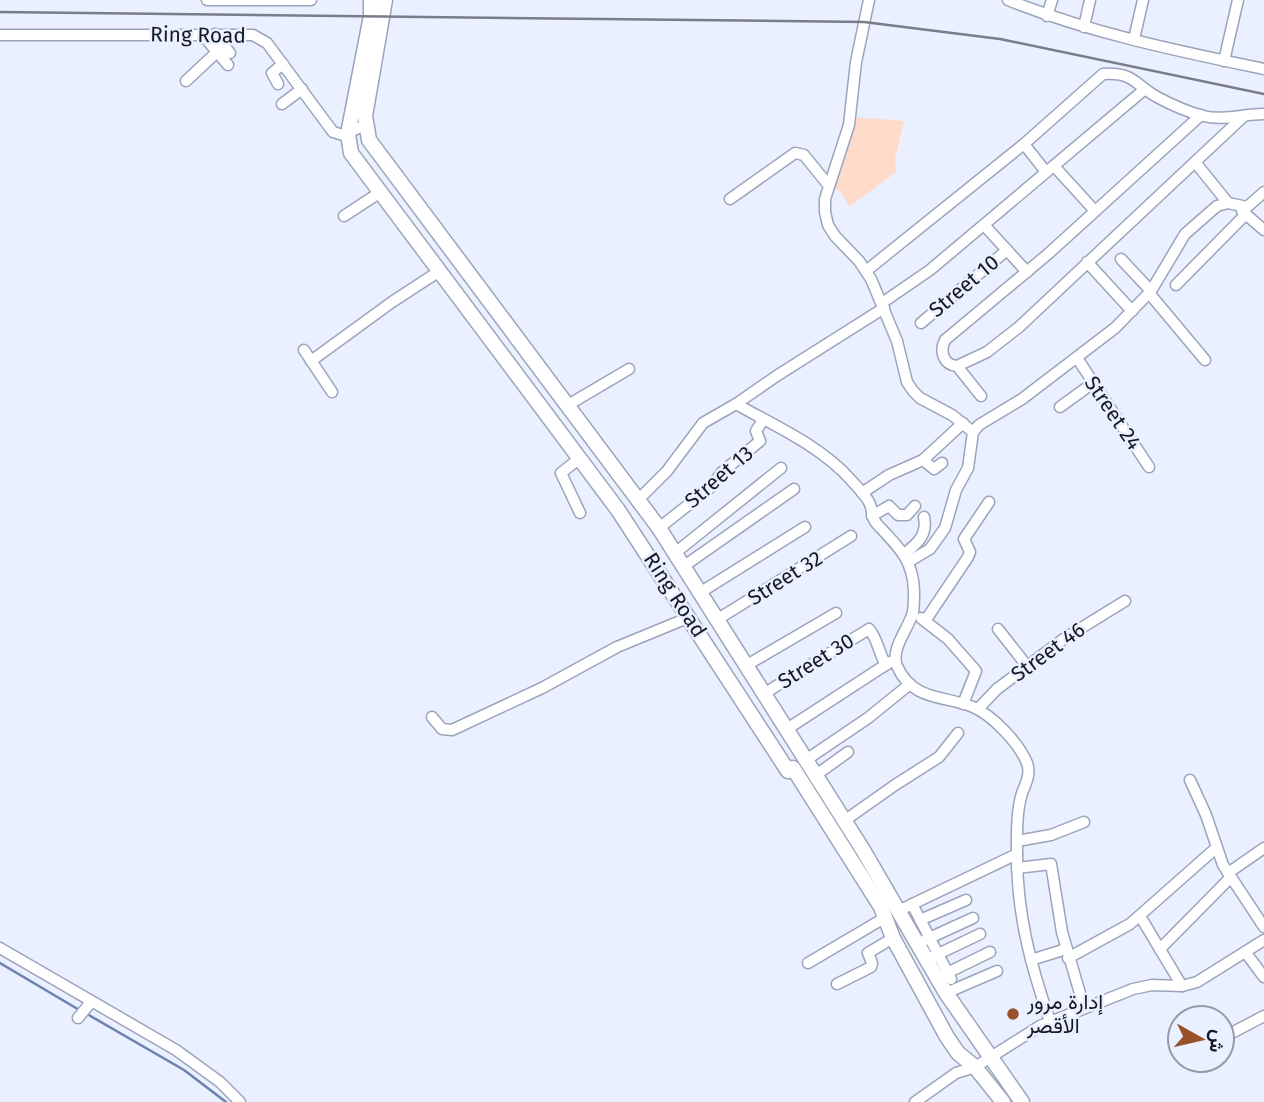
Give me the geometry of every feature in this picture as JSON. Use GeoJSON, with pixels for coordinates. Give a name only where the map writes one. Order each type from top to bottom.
{"type":"FeatureCollection","features":[{"type":"Feature","properties":{"kind":"main road"},"geometry":{"type":"LineString","coordinates":[[365,125],[377,16],[371,0]]}},
{"type":"Feature","properties":{"kind":"main road"},"geometry":{"type":"LineString","coordinates":[[348,134],[377,16],[385,0]]}},
{"type":"Feature","properties":{"kind":"main road","name":"Ring Road"},"geometry":{"type":"LineString","coordinates":[[365,125],[373,147],[639,499],[701,592],[844,821],[892,914],[893,938],[937,1019],[958,1053],[975,1067],[998,1100]]}},
{"type":"Feature","properties":{"kind":"main road","name":"Ring Road"},"geometry":{"type":"LineString","coordinates":[[348,134],[351,153],[379,193],[618,510],[788,771],[793,768],[892,914],[923,941],[978,1040],[1022,1102]]}},
{"type":"Feature","properties":{"kind":"main road"},"geometry":{"type":"LineString","coordinates":[[530,392],[548,379]]}},
{"type":"Feature","properties":{"kind":"main road"},"geometry":{"type":"LineString","coordinates":[[725,672],[745,663]]}},
{"type":"Feature","properties":{"kind":"main road"},"geometry":{"type":"LineString","coordinates":[[958,1053],[978,1040]]}},
{"type":"Feature","properties":{"kind":"street"},"geometry":{"type":"LineString","coordinates":[[207,0],[311,0]]}},
{"type":"Feature","properties":{"kind":"street"},"geometry":{"type":"LineString","coordinates":[[869,0],[856,62],[849,125],[825,199],[828,225],[866,271],[883,306],[912,391],[973,432]]}},
{"type":"Feature","properties":{"kind":"street"},"geometry":{"type":"LineString","coordinates":[[1009,0],[1047,16],[1084,27],[1264,69]]}},
{"type":"Feature","properties":{"kind":"street"},"geometry":{"type":"LineString","coordinates":[[1047,16],[1052,0]]}},
{"type":"Feature","properties":{"kind":"street"},"geometry":{"type":"LineString","coordinates":[[1084,27],[1090,0]]}},
{"type":"Feature","properties":{"kind":"street"},"geometry":{"type":"LineString","coordinates":[[1134,39],[1143,0]]}},
{"type":"Feature","properties":{"kind":"street"},"geometry":{"type":"LineString","coordinates":[[1224,61],[1238,0]]}},
{"type":"Feature","properties":{"kind":"street"},"geometry":{"type":"LineString","coordinates":[[202,34],[228,65]]}},
{"type":"Feature","properties":{"kind":"street"},"geometry":{"type":"LineString","coordinates":[[215,34],[230,53]]}},
{"type":"Feature","properties":{"kind":"street","name":"Ring Road"},"geometry":{"type":"LineString","coordinates":[[0,35],[245,34],[261,38],[333,132],[338,135],[348,134]]}},
{"type":"Feature","properties":{"kind":"street"},"geometry":{"type":"LineString","coordinates":[[186,81],[217,52]]}},
{"type":"Feature","properties":{"kind":"street"},"geometry":{"type":"LineString","coordinates":[[278,84],[272,73],[283,64]]}},
{"type":"Feature","properties":{"kind":"street"},"geometry":{"type":"LineString","coordinates":[[866,271],[1024,144],[1103,74],[1112,73],[1133,78],[1158,97],[1201,115],[1231,118],[1264,114]]}},
{"type":"Feature","properties":{"kind":"street"},"geometry":{"type":"LineString","coordinates":[[282,104],[302,89]]}},
{"type":"Feature","properties":{"kind":"street"},"geometry":{"type":"LineString","coordinates":[[639,499],[667,471],[703,423],[883,306],[930,270],[1145,89]]}},
{"type":"Feature","properties":{"kind":"street"},"geometry":{"type":"LineString","coordinates":[[1201,115],[1027,272],[945,340],[942,354],[946,361],[951,366],[969,363],[1003,341],[1245,115]]}},
{"type":"Feature","properties":{"kind":"street"},"geometry":{"type":"LineString","coordinates":[[348,134],[365,125]]}},
{"type":"Feature","properties":{"kind":"street"},"geometry":{"type":"LineString","coordinates":[[1024,144],[1094,210]]}},
{"type":"Feature","properties":{"kind":"street"},"geometry":{"type":"LineString","coordinates":[[730,199],[795,153],[804,155],[829,186]]}},
{"type":"Feature","properties":{"kind":"street"},"geometry":{"type":"LineString","coordinates":[[1195,162],[1237,208],[1264,230]]}},
{"type":"Feature","properties":{"kind":"street"},"geometry":{"type":"LineString","coordinates":[[906,558],[930,549],[945,527],[956,490],[971,457],[973,432],[987,418],[1022,399],[1106,336],[1150,292],[1185,234],[1217,206],[1237,208],[1251,205],[1264,192]]}},
{"type":"Feature","properties":{"kind":"street"},"geometry":{"type":"LineString","coordinates":[[344,216],[379,193]]}},
{"type":"Feature","properties":{"kind":"street"},"geometry":{"type":"LineString","coordinates":[[1176,285],[1237,208]]}},
{"type":"Feature","properties":{"kind":"street"},"geometry":{"type":"LineString","coordinates":[[984,225],[1027,272]]}},
{"type":"Feature","properties":{"kind":"street","name":"Street 10"},"geometry":{"type":"LineString","coordinates":[[921,323],[1007,250]]}},
{"type":"Feature","properties":{"kind":"street"},"geometry":{"type":"LineString","coordinates":[[1121,259],[1205,360]]}},
{"type":"Feature","properties":{"kind":"street"},"geometry":{"type":"LineString","coordinates":[[1087,262],[1132,311]]}},
{"type":"Feature","properties":{"kind":"street"},"geometry":{"type":"LineString","coordinates":[[311,361],[438,272]]}},
{"type":"Feature","properties":{"kind":"street"},"geometry":{"type":"LineString","coordinates":[[303,350],[332,392]]}},
{"type":"Feature","properties":{"kind":"street","name":"Street 24"},"geometry":{"type":"LineString","coordinates":[[1077,358],[1149,467]]}},
{"type":"Feature","properties":{"kind":"street"},"geometry":{"type":"LineString","coordinates":[[957,366],[981,396]]}},
{"type":"Feature","properties":{"kind":"street"},"geometry":{"type":"LineString","coordinates":[[568,405],[629,369]]}},
{"type":"Feature","properties":{"kind":"street"},"geometry":{"type":"LineString","coordinates":[[1060,407],[1093,383]]}},
{"type":"Feature","properties":{"kind":"street"},"geometry":{"type":"LineString","coordinates":[[736,404],[828,459],[862,493],[877,525],[895,542],[906,558],[914,587],[913,612],[891,662],[787,729]]}},
{"type":"Feature","properties":{"kind":"street","name":"Street 13"},"geometry":{"type":"LineString","coordinates":[[659,528],[711,487],[722,472],[760,441],[756,431],[763,420]]}},
{"type":"Feature","properties":{"kind":"street"},"geometry":{"type":"LineString","coordinates":[[862,493],[889,475],[923,460],[962,423]]}},
{"type":"Feature","properties":{"kind":"street"},"geometry":{"type":"LineString","coordinates":[[580,458],[561,473],[580,513]]}},
{"type":"Feature","properties":{"kind":"street"},"geometry":{"type":"LineString","coordinates":[[923,460],[934,470],[942,463]]}},
{"type":"Feature","properties":{"kind":"street"},"geometry":{"type":"LineString","coordinates":[[675,553],[781,468]]}},
{"type":"Feature","properties":{"kind":"street"},"geometry":{"type":"LineString","coordinates":[[684,566],[794,489]]}},
{"type":"Feature","properties":{"kind":"street"},"geometry":{"type":"LineString","coordinates":[[925,621],[968,557],[970,552],[964,539],[989,502]]}},
{"type":"Feature","properties":{"kind":"street"},"geometry":{"type":"LineString","coordinates":[[872,516],[889,506],[898,515],[907,515],[915,506]]}},
{"type":"Feature","properties":{"kind":"street"},"geometry":{"type":"LineString","coordinates":[[906,558],[923,535],[926,523],[924,517]]}},
{"type":"Feature","properties":{"kind":"street"},"geometry":{"type":"LineString","coordinates":[[701,592],[805,527]]}},
{"type":"Feature","properties":{"kind":"street","name":"Street 32"},"geometry":{"type":"LineString","coordinates":[[718,619],[851,536]]}},
{"type":"Feature","properties":{"kind":"street","name":"Street 46"},"geometry":{"type":"LineString","coordinates":[[978,709],[990,695],[1065,638],[1125,601]]}},
{"type":"Feature","properties":{"kind":"street"},"geometry":{"type":"LineString","coordinates":[[745,663],[836,612]]}},
{"type":"Feature","properties":{"kind":"street"},"geometry":{"type":"LineString","coordinates":[[913,612],[956,647],[976,671],[963,704]]}},
{"type":"Feature","properties":{"kind":"street"},"geometry":{"type":"LineString","coordinates":[[432,717],[442,729],[452,730],[542,688],[617,647],[690,617]]}},
{"type":"Feature","properties":{"kind":"street","name":"Street 30"},"geometry":{"type":"LineString","coordinates":[[765,693],[869,629],[876,646],[891,662]]}},
{"type":"Feature","properties":{"kind":"street"},"geometry":{"type":"LineString","coordinates":[[998,629],[1027,666]]}},
{"type":"Feature","properties":{"kind":"street"},"geometry":{"type":"LineString","coordinates":[[891,662],[910,684],[923,694],[978,709],[1018,746],[1029,771],[1018,808],[1017,868],[1021,914],[1031,960],[1050,1021]]}},
{"type":"Feature","properties":{"kind":"street"},"geometry":{"type":"LineString","coordinates":[[806,760],[868,718],[910,684]]}},
{"type":"Feature","properties":{"kind":"street"},"geometry":{"type":"LineString","coordinates":[[844,821],[939,757],[958,733]]}},
{"type":"Feature","properties":{"kind":"street"},"geometry":{"type":"LineString","coordinates":[[816,775],[848,752]]}},
{"type":"Feature","properties":{"kind":"street"},"geometry":{"type":"LineString","coordinates":[[1189,780],[1229,875],[1264,927]]}},
{"type":"Feature","properties":{"kind":"street"},"geometry":{"type":"LineString","coordinates":[[1017,841],[1051,835],[1084,822]]}},
{"type":"Feature","properties":{"kind":"street"},"geometry":{"type":"LineString","coordinates":[[1031,960],[1067,953],[1119,932],[1216,848]]}},
{"type":"Feature","properties":{"kind":"street"},"geometry":{"type":"LineString","coordinates":[[1160,949],[1229,875],[1264,848]]}},
{"type":"Feature","properties":{"kind":"street"},"geometry":{"type":"LineString","coordinates":[[808,963],[892,914],[1017,854]]}},
{"type":"Feature","properties":{"kind":"street"},"geometry":{"type":"LineString","coordinates":[[1017,868],[1051,864],[1067,953],[1084,1007]]}},
{"type":"Feature","properties":{"kind":"street"},"geometry":{"type":"LineString","coordinates":[[920,920],[966,900]]}},
{"type":"Feature","properties":{"kind":"street"},"geometry":{"type":"LineString","coordinates":[[912,904],[920,920],[923,941],[974,918]]}},
{"type":"Feature","properties":{"kind":"street"},"geometry":{"type":"LineString","coordinates":[[1140,916],[1182,986]]}},
{"type":"Feature","properties":{"kind":"street"},"geometry":{"type":"LineString","coordinates":[[948,982],[931,957],[980,934]]}},
{"type":"Feature","properties":{"kind":"street"},"geometry":{"type":"LineString","coordinates":[[837,984],[871,967],[868,953],[893,938]]}},
{"type":"Feature","properties":{"kind":"street"},"geometry":{"type":"LineString","coordinates":[[915,1102],[956,1073],[975,1067],[1050,1021],[1142,986],[1182,986],[1197,982],[1264,940]]}},
{"type":"Feature","properties":{"kind":"street"},"geometry":{"type":"LineString","coordinates":[[0,948],[176,1050],[220,1082],[240,1102]]}},
{"type":"Feature","properties":{"kind":"street"},"geometry":{"type":"LineString","coordinates":[[948,982],[990,952]]}},
{"type":"Feature","properties":{"kind":"street"},"geometry":{"type":"LineString","coordinates":[[1246,953],[1264,977]]}},
{"type":"Feature","properties":{"kind":"street"},"geometry":{"type":"LineString","coordinates":[[948,982],[997,971]]}},
{"type":"Feature","properties":{"kind":"street"},"geometry":{"type":"LineString","coordinates":[[79,1018],[91,1002]]}},
{"type":"Feature","properties":{"kind":"street"},"geometry":{"type":"LineString","coordinates":[[1236,1031],[1264,1016]]}},
{"type":"Feature","properties":{"kind":"shaded area"},"geometry":{"type":"Polygon","coordinates":[[[853,117],[904,121],[895,159],[896,172],[849,207],[841,192],[834,187],[853,117]]]}},
{"type":"Feature","properties":{"kind":"waterway"},"geometry":{"type":"LineString","coordinates":[[0,963],[81,1011]]}},
{"type":"Feature","properties":{"kind":"waterway"},"geometry":{"type":"LineString","coordinates":[[87,1014],[184,1070],[226,1102]]}},
{"type":"Feature","properties":{"kind":"railway"},"geometry":{"type":"LineString","coordinates":[[0,12],[864,22],[1000,39],[1264,94]]}},
{"type":"Feature","properties":{"kind":"place","name":"إدارة مرور الأقصر"},"geometry":{"type":"Point","coordinates":[1013,1014]}}]}
